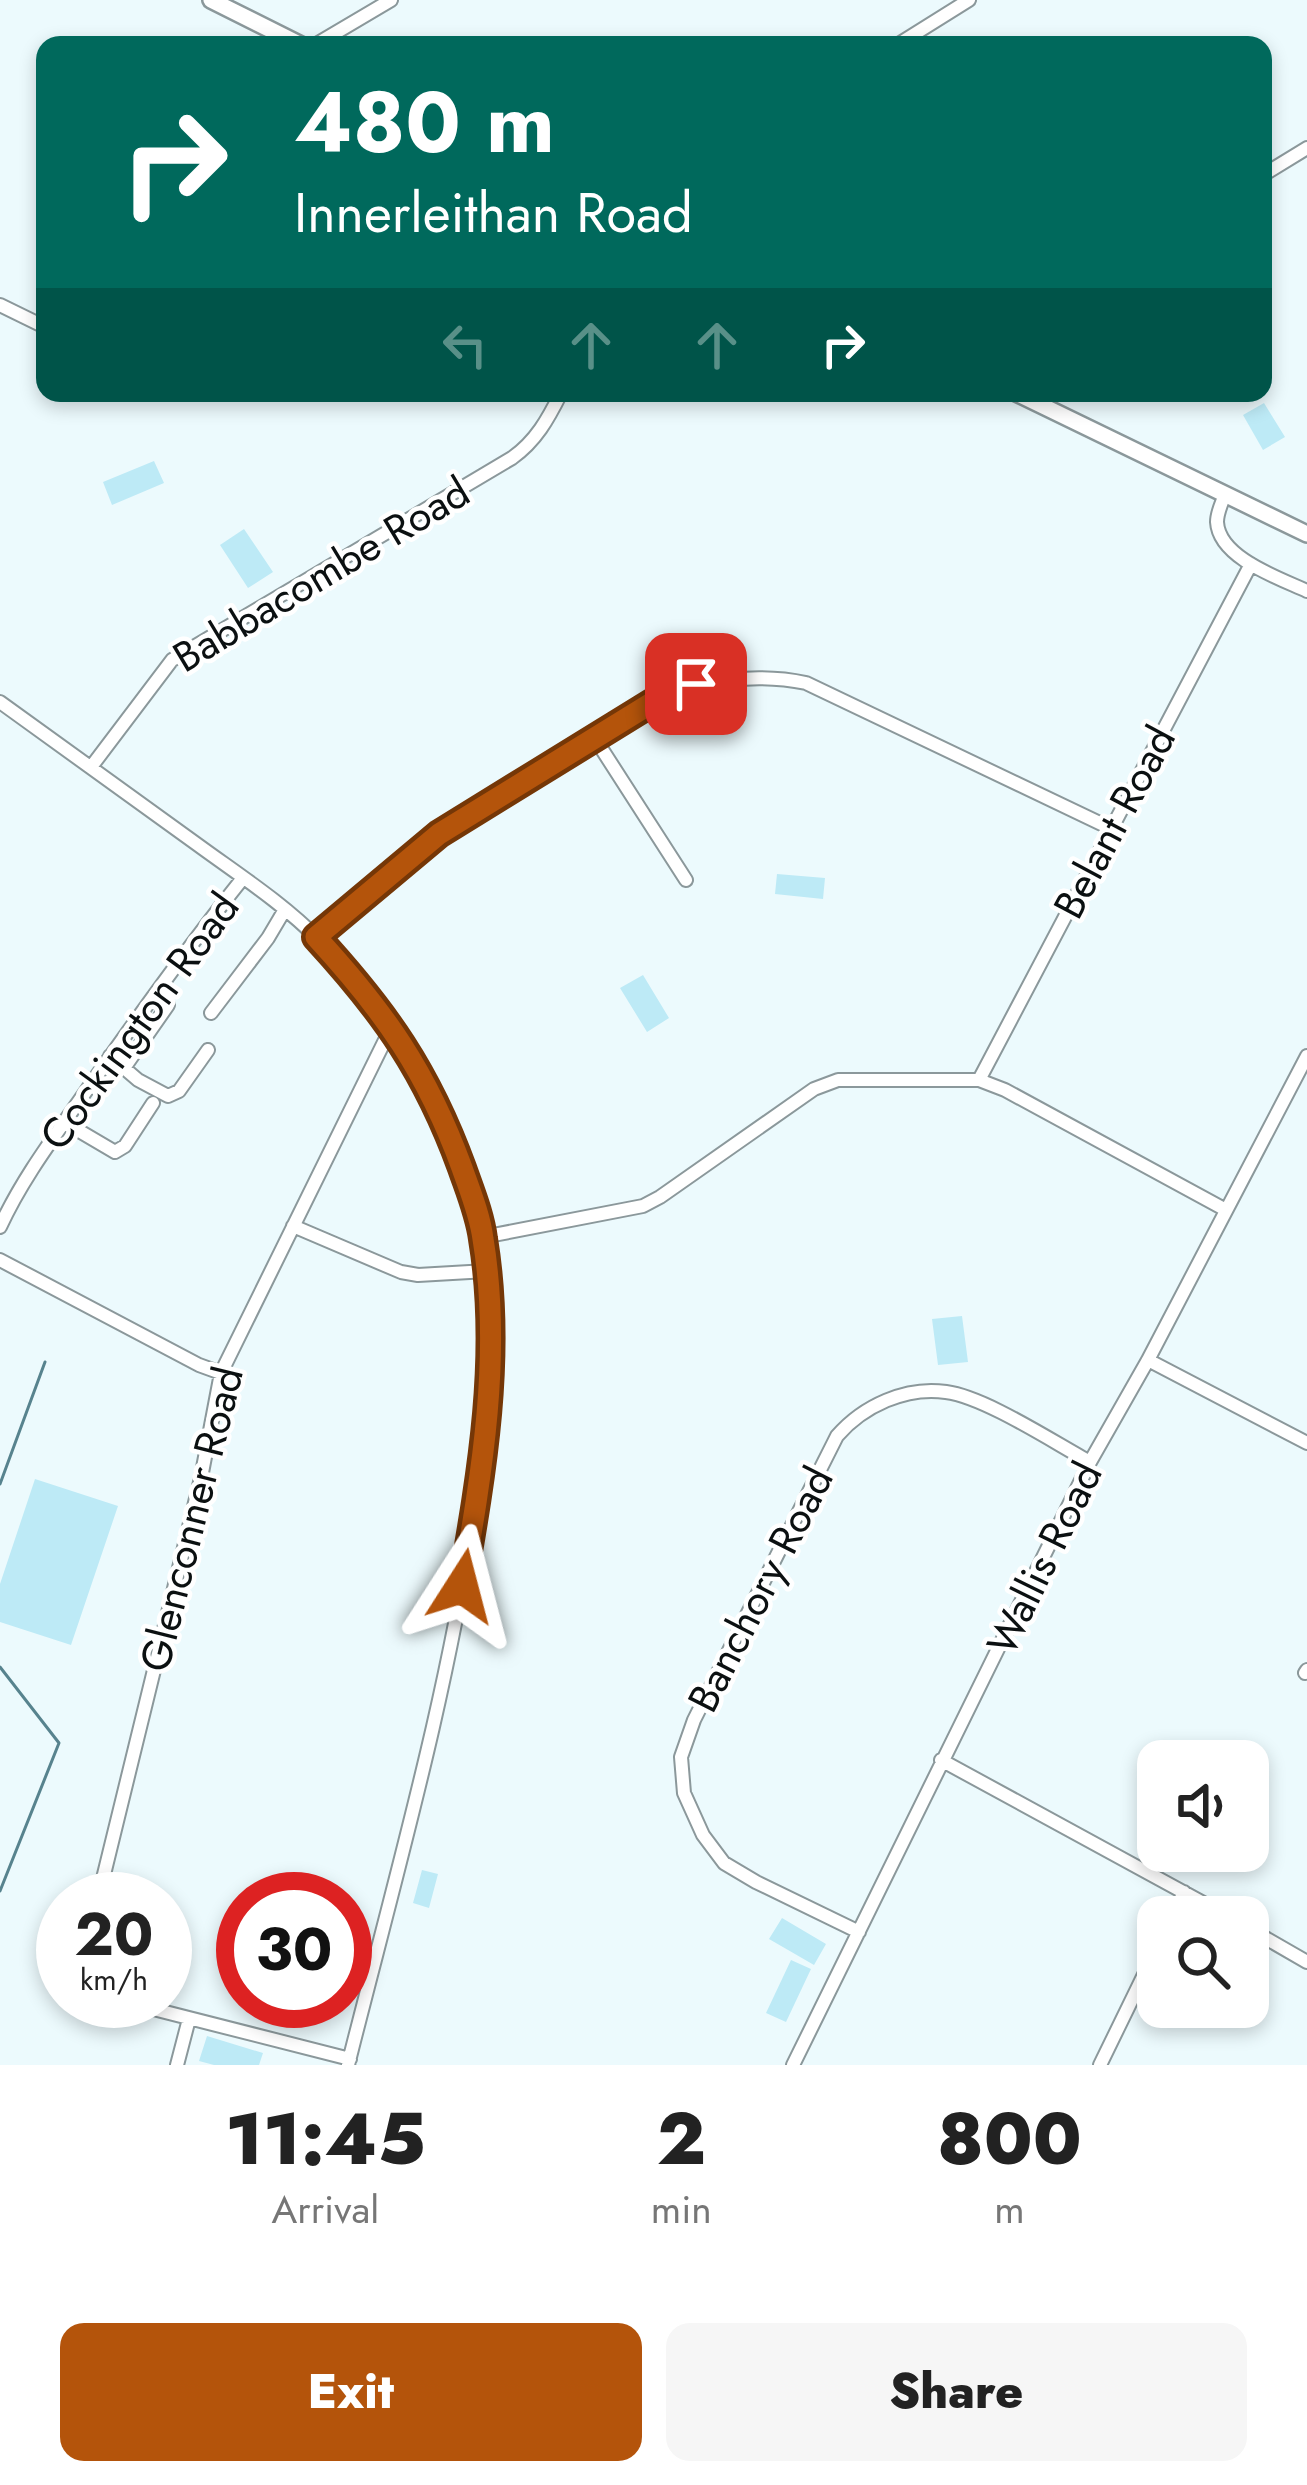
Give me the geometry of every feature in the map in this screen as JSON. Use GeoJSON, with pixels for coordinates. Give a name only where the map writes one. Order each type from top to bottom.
{"type":"FeatureCollection","features":[{"type":"Feature","properties":{"kind":"main road"},"geometry":{"type":"LineString","coordinates":[[212,0],[284,36]]}},
{"type":"Feature","properties":{"kind":"main road"},"geometry":{"type":"LineString","coordinates":[[1035,402],[1305,531]]}},
{"type":"Feature","properties":{"kind":"street"},"geometry":{"type":"LineString","coordinates":[[330,36],[391,0]]}},
{"type":"Feature","properties":{"kind":"street"},"geometry":{"type":"LineString","coordinates":[[912,36],[970,0]]}},
{"type":"Feature","properties":{"kind":"street"},"geometry":{"type":"LineString","coordinates":[[1272,169],[1307,148]]}},
{"type":"Feature","properties":{"kind":"street"},"geometry":{"type":"LineString","coordinates":[[0,305],[36,323]]}},
{"type":"Feature","properties":{"kind":"street","name":"Babbacombe Road"},"geometry":{"type":"LineString","coordinates":[[91,767],[172,660],[512,458],[544,426],[556,402]]}},
{"type":"Feature","properties":{"kind":"street"},"geometry":{"type":"LineString","coordinates":[[1225,494],[1217,514],[1220,533],[1232,551],[1307,591]]}},
{"type":"Feature","properties":{"kind":"street","name":"Belant Road"},"geometry":{"type":"LineString","coordinates":[[979,1080],[1251,564]]}},
{"type":"Feature","properties":{"kind":"street"},"geometry":{"type":"LineString","coordinates":[[316,937],[439,834],[684,687],[788,679],[818,688],[1110,828]]}},
{"type":"Feature","properties":{"kind":"street"},"geometry":{"type":"LineString","coordinates":[[0,702],[243,878],[316,937],[392,1025],[425,1082],[442,1117],[483,1237],[491,1336],[486,1422],[466,1562],[445,1678],[349,2062],[192,2019]]}},
{"type":"Feature","properties":{"kind":"street"},"geometry":{"type":"LineString","coordinates":[[594,737],[686,880]]}},
{"type":"Feature","properties":{"kind":"street","name":"Cockington Road"},"geometry":{"type":"LineString","coordinates":[[0,1226],[16,1192],[110,1056],[243,878]]}},
{"type":"Feature","properties":{"kind":"street"},"geometry":{"type":"LineString","coordinates":[[211,1013],[284,911]]}},
{"type":"Feature","properties":{"kind":"street"},"geometry":{"type":"LineString","coordinates":[[124,1068],[168,1005]]}},
{"type":"Feature","properties":{"kind":"street","name":"Glenconner Road"},"geometry":{"type":"LineString","coordinates":[[105,1872],[201,1478],[221,1373],[392,1025]]}},
{"type":"Feature","properties":{"kind":"street"},"geometry":{"type":"LineString","coordinates":[[110,1056],[138,1080],[168,1096],[179,1091],[208,1050]]}},
{"type":"Feature","properties":{"kind":"street","name":"Wallis Road"},"geometry":{"type":"LineString","coordinates":[[793,2065],[1090,1462],[1307,1056]]}},
{"type":"Feature","properties":{"kind":"street"},"geometry":{"type":"LineString","coordinates":[[483,1237],[643,1206],[825,1084],[838,1081],[979,1080],[1226,1210]]}},
{"type":"Feature","properties":{"kind":"street"},"geometry":{"type":"LineString","coordinates":[[64,1122],[116,1152],[153,1103]]}},
{"type":"Feature","properties":{"kind":"street"},"geometry":{"type":"LineString","coordinates":[[0,1186],[16,1192]]}},
{"type":"Feature","properties":{"kind":"street"},"geometry":{"type":"LineString","coordinates":[[293,1226],[418,1275],[487,1271]]}},
{"type":"Feature","properties":{"kind":"street"},"geometry":{"type":"LineString","coordinates":[[0,1260],[221,1373]]}},
{"type":"Feature","properties":{"kind":"street"},"geometry":{"type":"LineString","coordinates":[[1148,1360],[1307,1443]]}},
{"type":"Feature","properties":{"kind":"street","name":"Banchory Road"},"geometry":{"type":"LineString","coordinates":[[859,1932],[724,1863],[703,1835],[684,1792],[681,1756],[694,1720],[837,1436],[865,1410],[910,1394],[947,1392],[984,1405],[1090,1462]]}},
{"type":"Feature","properties":{"kind":"street"},"geometry":{"type":"LineString","coordinates":[[941,1760],[1191,1896]]}},
{"type":"Feature","properties":{"kind":"street"},"geometry":{"type":"LineString","coordinates":[[1182,1896],[1184,1892]]}},
{"type":"Feature","properties":{"kind":"street"},"geometry":{"type":"LineString","coordinates":[[1269,1940],[1307,1962]]}},
{"type":"Feature","properties":{"kind":"street"},"geometry":{"type":"LineString","coordinates":[[1100,2065],[1137,1989]]}},
{"type":"Feature","properties":{"kind":"street"},"geometry":{"type":"LineString","coordinates":[[177,2065],[186,2028]]}},
{"type":"Feature","properties":{"kind":"shaded area"},"geometry":{"type":"Polygon","coordinates":[[[1264,403],[1285,437],[1263,450],[1243,415],[1264,403]]]}},
{"type":"Feature","properties":{"kind":"shaded area"},"geometry":{"type":"Polygon","coordinates":[[[154,461],[164,483],[112,505],[103,482],[154,461]]]}},
{"type":"Feature","properties":{"kind":"shaded area"},"geometry":{"type":"Polygon","coordinates":[[[244,529],[273,572],[248,588],[220,545],[244,529]]]}},
{"type":"Feature","properties":{"kind":"shaded area"},"geometry":{"type":"Polygon","coordinates":[[[777,874],[825,878],[823,899],[775,894],[777,874]]]}},
{"type":"Feature","properties":{"kind":"shaded area"},"geometry":{"type":"Polygon","coordinates":[[[643,975],[669,1018],[647,1032],[620,988],[643,975]]]}},
{"type":"Feature","properties":{"kind":"shaded area"},"geometry":{"type":"Polygon","coordinates":[[[962,1316],[968,1362],[938,1365],[932,1319],[962,1316]]]}},
{"type":"Feature","properties":{"kind":"shaded area"},"geometry":{"type":"Polygon","coordinates":[[[35,1479],[118,1506],[71,1645],[0,1622],[0,1584],[35,1479]]]}},
{"type":"Feature","properties":{"kind":"shaded area"},"geometry":{"type":"Polygon","coordinates":[[[422,1870],[438,1874],[429,1908],[413,1903],[422,1870]]]}},
{"type":"Feature","properties":{"kind":"shaded area"},"geometry":{"type":"Polygon","coordinates":[[[782,1918],[826,1944],[814,1965],[769,1939],[782,1918]]]}},
{"type":"Feature","properties":{"kind":"shaded area"},"geometry":{"type":"Polygon","coordinates":[[[791,1960],[811,1969],[786,2022],[766,2013],[791,1960]]]}},
{"type":"Feature","properties":{"kind":"shaded area"},"geometry":{"type":"Polygon","coordinates":[[[207,2036],[263,2053],[259,2065],[199,2061],[207,2036]]]}},
{"type":"Feature","properties":{"kind":"waterway"},"geometry":{"type":"LineString","coordinates":[[0,1484],[45,1362]]}},
{"type":"Feature","properties":{"kind":"waterway"},"geometry":{"type":"LineString","coordinates":[[0,1667],[59,1743],[0,1891]]}},
{"type":"Feature","properties":{"kind":"route"},"geometry":{"type":"LineString","coordinates":[[462,1586],[486,1422],[491,1336],[479,1219],[425,1082],[392,1025],[316,937],[439,834],[658,699],[696,684]]}}]}
